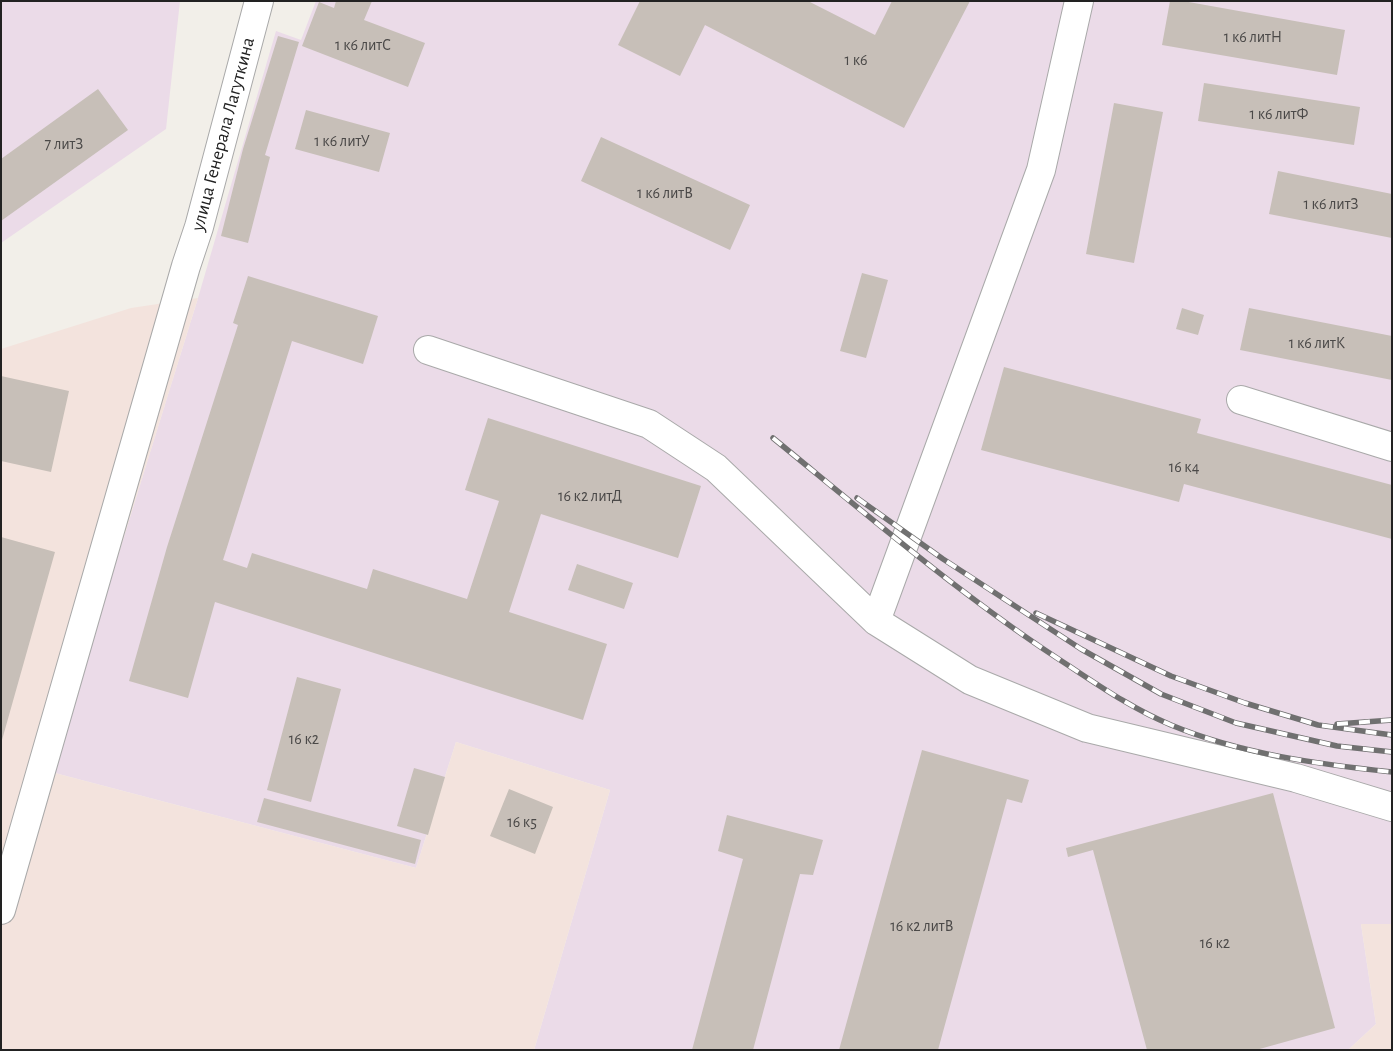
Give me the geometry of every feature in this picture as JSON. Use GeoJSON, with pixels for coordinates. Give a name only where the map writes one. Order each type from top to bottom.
{"type":"FeatureCollection","features":[{"type":"Feature","properties":{"kind":"street","name":"улица Генерала Лагуткина"},"geometry":{"type":"LineString","coordinates":[[1,910],[186,266],[199,227],[259,1]]}},
{"type":"Feature","properties":{"kind":"street"},"geometry":{"type":"LineString","coordinates":[[876,621],[1040,170],[1078,1]]}},
{"type":"Feature","properties":{"kind":"street"},"geometry":{"type":"LineString","coordinates":[[428,350],[649,424],[716,468],[876,621],[970,680],[1087,728],[1296,778],[1392,807]]}},
{"type":"Feature","properties":{"kind":"street"},"geometry":{"type":"LineString","coordinates":[[1241,400],[1392,447]]}},
{"type":"Feature","properties":{"kind":"shaded area"},"geometry":{"type":"Polygon","coordinates":[[[1,1],[180,1],[166,129],[1,243],[1,1]]]}},
{"type":"Feature","properties":{"kind":"shaded area"},"geometry":{"type":"Polygon","coordinates":[[[316,1],[1392,1],[1392,924],[1361,924],[1376,1024],[1348,1050],[534,1050],[610,790],[456,742],[416,868],[51,772],[198,298],[276,31],[301,40],[316,1]]]}},
{"type":"Feature","properties":{"kind":"shaded area"},"geometry":{"type":"Polygon","coordinates":[[[198,298],[51,772],[416,868],[456,742],[610,790],[534,1050],[1,1050],[1,349],[131,308],[198,298]]]}},
{"type":"Feature","properties":{"kind":"shaded area"},"geometry":{"type":"Polygon","coordinates":[[[1361,924],[1392,924],[1392,1050],[1348,1050],[1376,1024],[1361,924]]]}},
{"type":"Feature","properties":{"kind":"building"},"geometry":{"type":"Polygon","coordinates":[[[336,1],[372,1],[364,20],[425,43],[408,87],[302,46],[319,2],[334,8],[336,1]]]}},
{"type":"Feature","properties":{"kind":"building"},"geometry":{"type":"Polygon","coordinates":[[[640,1],[808,1],[875,35],[892,1],[970,1],[904,128],[705,25],[680,76],[618,45],[640,1]]]}},
{"type":"Feature","properties":{"kind":"building"},"geometry":{"type":"Polygon","coordinates":[[[1170,1],[1183,1],[1345,30],[1337,75],[1162,45],[1170,1]]]}},
{"type":"Feature","properties":{"kind":"building"},"geometry":{"type":"Polygon","coordinates":[[[278,36],[299,42],[265,155],[270,157],[248,243],[221,236],[243,149],[278,36]]]}},
{"type":"Feature","properties":{"kind":"building"},"geometry":{"type":"Polygon","coordinates":[[[1204,83],[1360,107],[1354,145],[1198,121],[1204,83]]]}},
{"type":"Feature","properties":{"kind":"building"},"geometry":{"type":"Polygon","coordinates":[[[98,89],[128,130],[1,221],[1,159],[98,89]]]}},
{"type":"Feature","properties":{"kind":"building"},"geometry":{"type":"Polygon","coordinates":[[[1114,103],[1163,112],[1134,263],[1086,254],[1114,103]]]}},
{"type":"Feature","properties":{"kind":"building"},"geometry":{"type":"Polygon","coordinates":[[[306,110],[390,133],[379,172],[295,149],[306,110]]]}},
{"type":"Feature","properties":{"kind":"building"},"geometry":{"type":"Polygon","coordinates":[[[601,137],[750,205],[730,250],[581,181],[601,137]]]}},
{"type":"Feature","properties":{"kind":"building"},"geometry":{"type":"Polygon","coordinates":[[[1278,171],[1392,194],[1392,238],[1269,214],[1278,171]]]}},
{"type":"Feature","properties":{"kind":"building"},"geometry":{"type":"Polygon","coordinates":[[[862,273],[888,280],[866,358],[840,351],[862,273]]]}},
{"type":"Feature","properties":{"kind":"building"},"geometry":{"type":"Polygon","coordinates":[[[248,276],[378,316],[363,364],[292,341],[223,560],[247,568],[252,553],[367,589],[373,569],[467,599],[499,501],[465,490],[488,418],[701,486],[678,558],[541,514],[509,612],[607,644],[583,720],[215,602],[188,698],[129,681],[167,547],[238,325],[233,323],[248,276]]]}},
{"type":"Feature","properties":{"kind":"building"},"geometry":{"type":"Polygon","coordinates":[[[1182,308],[1204,315],[1198,335],[1176,329],[1182,308]]]}},
{"type":"Feature","properties":{"kind":"building"},"geometry":{"type":"Polygon","coordinates":[[[1249,308],[1392,336],[1392,380],[1240,350],[1249,308]]]}},
{"type":"Feature","properties":{"kind":"building"},"geometry":{"type":"Polygon","coordinates":[[[1004,367],[1201,419],[1197,433],[1392,485],[1392,539],[1184,484],[1179,502],[981,450],[1004,367]]]}},
{"type":"Feature","properties":{"kind":"building"},"geometry":{"type":"Polygon","coordinates":[[[1,376],[69,391],[51,472],[1,461],[1,376]]]}},
{"type":"Feature","properties":{"kind":"building"},"geometry":{"type":"Polygon","coordinates":[[[1,537],[55,552],[2,740],[1,739],[1,537]]]}},
{"type":"Feature","properties":{"kind":"building"},"geometry":{"type":"Polygon","coordinates":[[[577,564],[633,583],[624,609],[568,590],[577,564]]]}},
{"type":"Feature","properties":{"kind":"building"},"geometry":{"type":"Polygon","coordinates":[[[297,677],[341,689],[311,802],[267,790],[297,677]]]}},
{"type":"Feature","properties":{"kind":"building"},"geometry":{"type":"Polygon","coordinates":[[[922,750],[1029,780],[1022,803],[1007,799],[938,1050],[839,1050],[922,750]]]}},
{"type":"Feature","properties":{"kind":"building"},"geometry":{"type":"Polygon","coordinates":[[[414,768],[445,777],[428,835],[397,826],[414,768]]]}},
{"type":"Feature","properties":{"kind":"building"},"geometry":{"type":"Polygon","coordinates":[[[509,789],[553,807],[535,854],[490,836],[509,789]]]}},
{"type":"Feature","properties":{"kind":"building"},"geometry":{"type":"Polygon","coordinates":[[[1273,793],[1335,1028],[1256,1050],[1147,1050],[1093,850],[1068,857],[1066,848],[1273,793]]]}},
{"type":"Feature","properties":{"kind":"building"},"geometry":{"type":"Polygon","coordinates":[[[264,798],[421,840],[415,864],[257,822],[264,798]]]}},
{"type":"Feature","properties":{"kind":"building"},"geometry":{"type":"Polygon","coordinates":[[[727,815],[823,840],[813,875],[800,874],[753,1050],[692,1050],[743,859],[718,851],[727,815]]]}},
{"type":"Feature","properties":{"kind":"railway"},"geometry":{"type":"LineString","coordinates":[[773,438],[912,552],[1020,633],[1141,711],[1198,735],[1252,751],[1308,761],[1392,772]]}},
{"type":"Feature","properties":{"kind":"railway"},"geometry":{"type":"LineString","coordinates":[[857,498],[943,559],[1081,649],[1161,694],[1236,723],[1337,746],[1392,752]]}},
{"type":"Feature","properties":{"kind":"railway"},"geometry":{"type":"LineString","coordinates":[[1036,613],[1171,676],[1245,703],[1318,725],[1392,735]]}},
{"type":"Feature","properties":{"kind":"railway"},"geometry":{"type":"LineString","coordinates":[[1337,724],[1392,720]]}}]}
